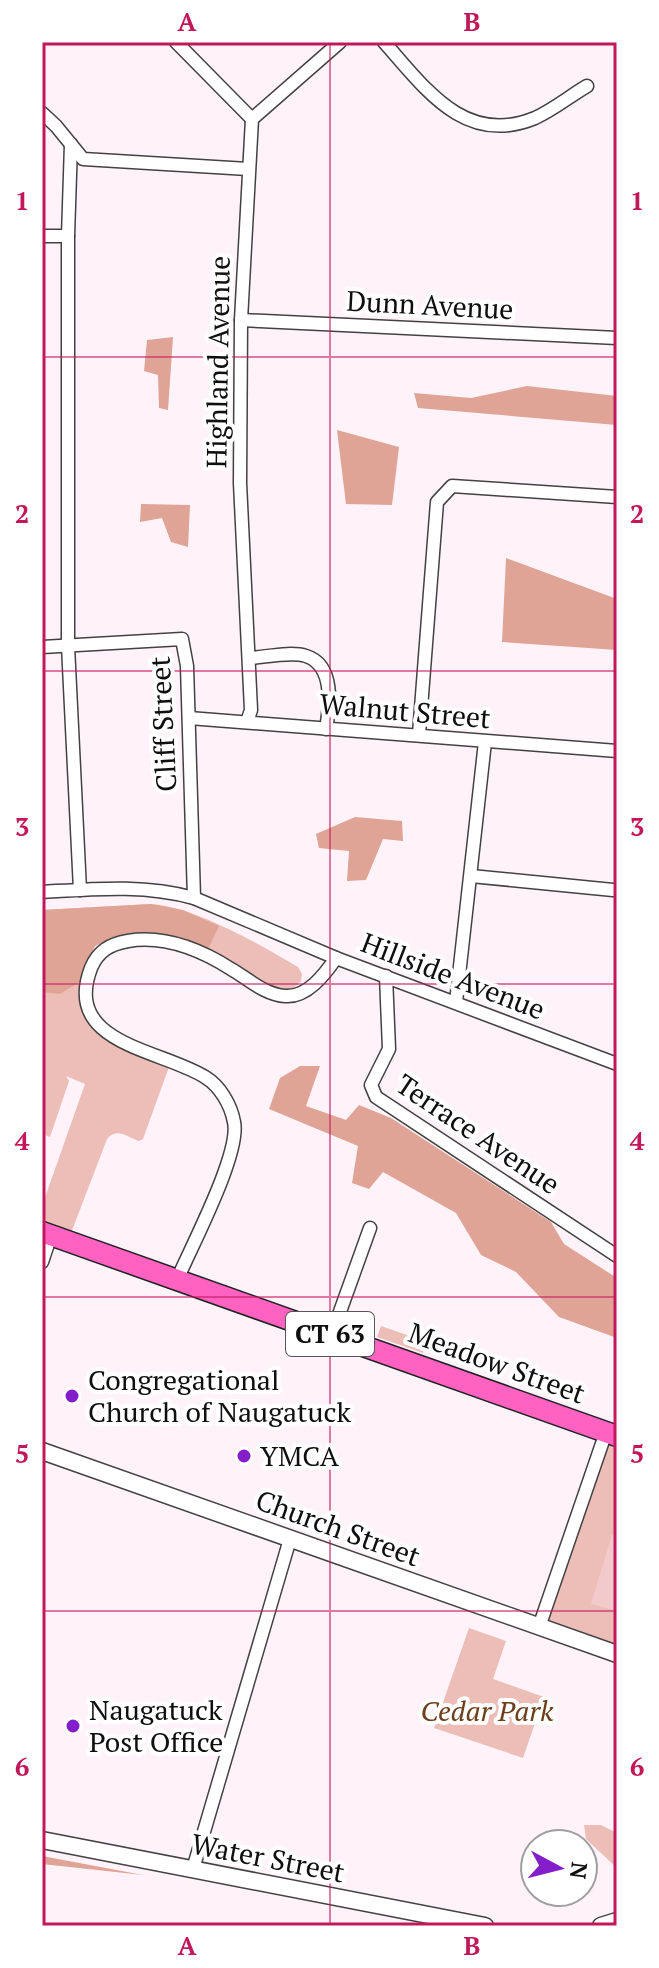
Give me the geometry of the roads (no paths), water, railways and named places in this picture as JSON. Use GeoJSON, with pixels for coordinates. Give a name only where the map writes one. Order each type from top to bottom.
{"type":"FeatureCollection","features":[{"type":"Feature","properties":{"kind":"main road","name":"Meadow Street"},"geometry":{"type":"LineString","coordinates":[[46,1233],[612,1434]]}},
{"type":"Feature","properties":{"kind":"street"},"geometry":{"type":"LineString","coordinates":[[176,42],[252,119],[340,42]]}},
{"type":"Feature","properties":{"kind":"street"},"geometry":{"type":"LineString","coordinates":[[384,42],[427,91],[454,113],[471,122],[489,126],[512,126],[537,117],[587,86]]}},
{"type":"Feature","properties":{"kind":"street"},"geometry":{"type":"LineString","coordinates":[[42,113],[83,159],[248,169]]}},
{"type":"Feature","properties":{"kind":"street","name":"Highland Avenue"},"geometry":{"type":"LineString","coordinates":[[247,722],[251,710],[240,483],[241,320],[252,119]]}},
{"type":"Feature","properties":{"kind":"street"},"geometry":{"type":"LineString","coordinates":[[71,144],[68,236],[68,646],[80,890]]}},
{"type":"Feature","properties":{"kind":"street"},"geometry":{"type":"LineString","coordinates":[[42,236],[68,236]]}},
{"type":"Feature","properties":{"kind":"street","name":"Dunn Avenue"},"geometry":{"type":"LineString","coordinates":[[241,320],[617,338]]}},
{"type":"Feature","properties":{"kind":"street"},"geometry":{"type":"LineString","coordinates":[[419,734],[437,502],[452,486],[617,497]]}},
{"type":"Feature","properties":{"kind":"street","name":"Cliff Street"},"geometry":{"type":"LineString","coordinates":[[42,647],[182,639],[187,666],[194,898]]}},
{"type":"Feature","properties":{"kind":"street"},"geometry":{"type":"LineString","coordinates":[[250,658],[304,655],[317,661],[328,681],[326,729]]}},
{"type":"Feature","properties":{"kind":"street","name":"Walnut Street"},"geometry":{"type":"LineString","coordinates":[[189,718],[617,751]]}},
{"type":"Feature","properties":{"kind":"street"},"geometry":{"type":"LineString","coordinates":[[456,1002],[485,742]]}},
{"type":"Feature","properties":{"kind":"street"},"geometry":{"type":"LineString","coordinates":[[471,876],[613,890]]}},
{"type":"Feature","properties":{"kind":"street"},"geometry":{"type":"LineString","coordinates":[[42,892],[149,888],[194,898],[336,958]]}},
{"type":"Feature","properties":{"kind":"street","name":"Hillside Avenue"},"geometry":{"type":"LineString","coordinates":[[177,1280],[231,1154],[236,1132],[232,1112],[222,1094],[206,1077],[114,1037],[94,1023],[85,993],[94,962],[107,947],[118,943],[156,940],[198,951],[258,986],[287,997],[321,978],[336,958],[617,1064]]}},
{"type":"Feature","properties":{"kind":"street","name":"Terrace Avenue"},"geometry":{"type":"LineString","coordinates":[[386,976],[389,1049],[371,1085],[376,1097],[617,1256]]}},
{"type":"Feature","properties":{"kind":"street"},"geometry":{"type":"LineString","coordinates":[[332,1334],[370,1228]]}},
{"type":"Feature","properties":{"kind":"street"},"geometry":{"type":"LineString","coordinates":[[42,1262],[46,1233]]}},
{"type":"Feature","properties":{"kind":"street"},"geometry":{"type":"LineString","coordinates":[[539,1627],[612,1434]]}},
{"type":"Feature","properties":{"kind":"street","name":"Church Street"},"geometry":{"type":"LineString","coordinates":[[42,1451],[617,1654]]}},
{"type":"Feature","properties":{"kind":"street"},"geometry":{"type":"LineString","coordinates":[[193,1869],[290,1539]]}},
{"type":"Feature","properties":{"kind":"street","name":"Water Street"},"geometry":{"type":"LineString","coordinates":[[42,1840],[485,1926]]}},
{"type":"Feature","properties":{"kind":"street"},"geometry":{"type":"LineString","coordinates":[[601,1926],[617,1921]]}},
{"type":"Feature","properties":{"kind":"place","name":"Congregational Church of Naugatuck"},"geometry":{"type":"Point","coordinates":[72,1396]}},
{"type":"Feature","properties":{"kind":"place","name":"YMCA"},"geometry":{"type":"Point","coordinates":[244,1456]}},
{"type":"Feature","properties":{"kind":"place","name":"Naugatuck Post Office"},"geometry":{"type":"Point","coordinates":[73,1726]}},
{"type":"Feature","properties":{"kind":"park label","name":"Cedar Park"},"geometry":{"type":"Point","coordinates":[487,1711]}}]}
